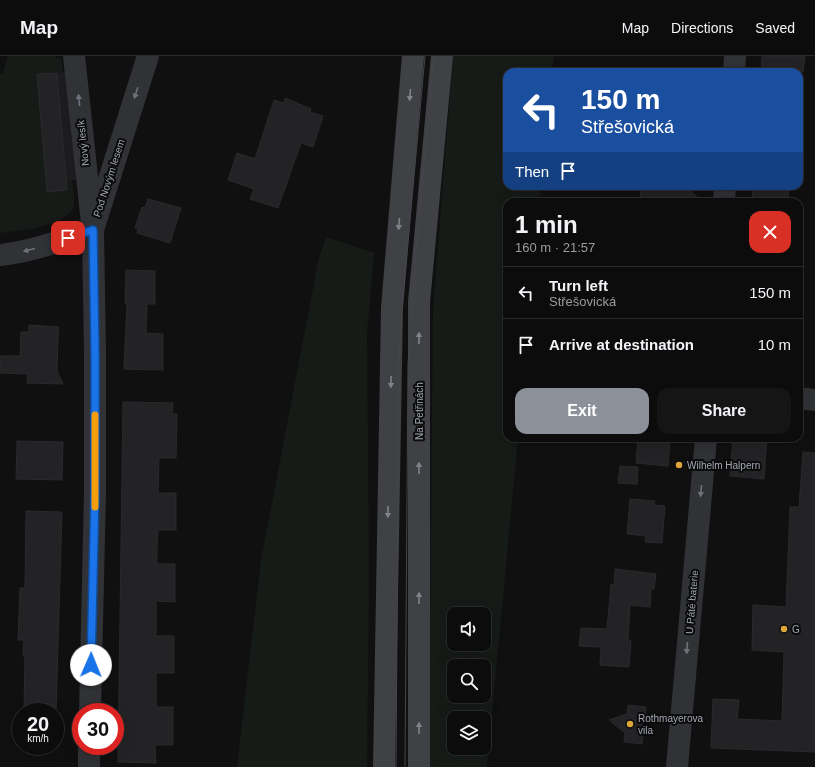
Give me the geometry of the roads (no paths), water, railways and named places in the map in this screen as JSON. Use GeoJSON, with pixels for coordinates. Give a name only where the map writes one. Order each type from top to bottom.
{"type":"FeatureCollection","features":[{"type":"Feature","properties":{"kind":"street","name":"Nový lesík"},"geometry":{"type":"LineString","coordinates":[[74,56],[93,230]]}},
{"type":"Feature","properties":{"kind":"street","name":"Pod Novým lesem"},"geometry":{"type":"LineString","coordinates":[[90,703],[95,493],[93,230],[148,56]]}},
{"type":"Feature","properties":{"kind":"street"},"geometry":{"type":"LineString","coordinates":[[384,767],[392,308],[413,56]]}},
{"type":"Feature","properties":{"kind":"street","name":"Na Petřinách"},"geometry":{"type":"LineString","coordinates":[[419,767],[419,302],[442,56]]}},
{"type":"Feature","properties":{"kind":"street"},"geometry":{"type":"LineString","coordinates":[[734,68],[735,56]]}},
{"type":"Feature","properties":{"kind":"street"},"geometry":{"type":"LineString","coordinates":[[0,255],[42,247],[93,230]]}},
{"type":"Feature","properties":{"kind":"street"},"geometry":{"type":"LineString","coordinates":[[803,398],[815,400]]}},
{"type":"Feature","properties":{"kind":"street","name":"U Páté baterie"},"geometry":{"type":"LineString","coordinates":[[677,767],[706,442]]}},
{"type":"Feature","properties":{"kind":"street"},"geometry":{"type":"LineString","coordinates":[[89,755],[89,767]]}},
{"type":"Feature","properties":{"kind":"tram line"},"geometry":{"type":"LineString","coordinates":[[396,767],[399,363],[402,308],[425,56]]}},
{"type":"Feature","properties":{"kind":"tram line"},"geometry":{"type":"LineString","coordinates":[[405,767],[408,364],[417,235],[434,56]]}},
{"type":"Feature","properties":{"kind":"place","name":"Wilhelm Halpern"},"geometry":{"type":"Point","coordinates":[679,465]}},
{"type":"Feature","properties":{"kind":"place","name":"G"},"geometry":{"type":"Point","coordinates":[784,629]}},
{"type":"Feature","properties":{"kind":"place","name":"Rothmayerova vila"},"geometry":{"type":"Point","coordinates":[630,724]}}]}
